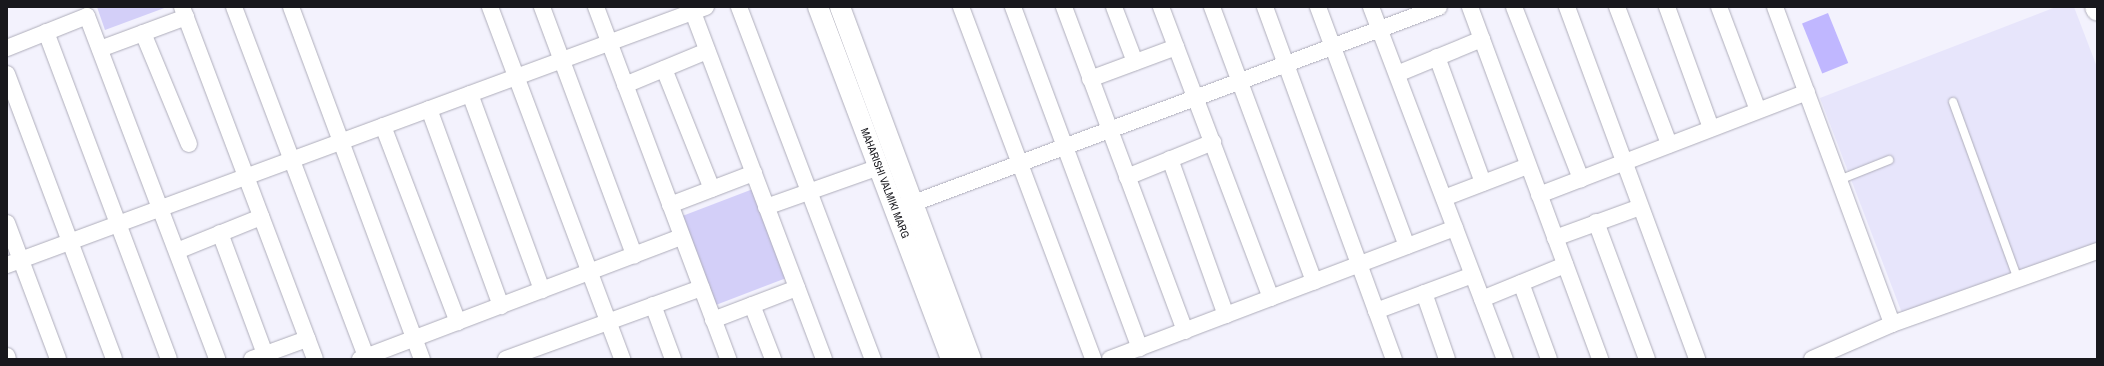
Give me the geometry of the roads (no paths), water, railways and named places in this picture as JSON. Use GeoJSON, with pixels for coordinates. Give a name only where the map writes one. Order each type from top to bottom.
{"type":"FeatureCollection","features":[{"type":"Feature","properties":{"kind":"street"},"geometry":{"type":"LineString","coordinates":[[234,7],[292,160],[363,358],[682,237]]}},
{"type":"Feature","properties":{"kind":"street"},"geometry":{"type":"LineString","coordinates":[[291,7],[422,359]]}},
{"type":"Feature","properties":{"kind":"street"},"geometry":{"type":"LineString","coordinates":[[490,7],[622,359]]}},
{"type":"Feature","properties":{"kind":"street"},"geometry":{"type":"LineString","coordinates":[[542,7],[634,255]]}},
{"type":"Feature","properties":{"kind":"street"},"geometry":{"type":"LineString","coordinates":[[596,7],[728,359]]}},
{"type":"Feature","properties":{"kind":"street"},"geometry":{"type":"LineString","coordinates":[[739,7],[873,359]]}},
{"type":"Feature","properties":{"kind":"street","name":"MAHARISHI VALMIKI MARG"},"geometry":{"type":"LineString","coordinates":[[818,7],[879,166],[904,207],[971,359]]}},
{"type":"Feature","properties":{"kind":"street","name":"MAHARISHI VALMIKI MARG"},"geometry":{"type":"LineString","coordinates":[[840,7],[951,359]]}},
{"type":"Feature","properties":{"kind":"street"},"geometry":{"type":"LineString","coordinates":[[961,7],[1021,163],[1093,359]]}},
{"type":"Feature","properties":{"kind":"street"},"geometry":{"type":"LineString","coordinates":[[1013,7],[1140,348]]}},
{"type":"Feature","properties":{"kind":"street"},"geometry":{"type":"LineString","coordinates":[[1064,7],[1185,330]]}},
{"type":"Feature","properties":{"kind":"street"},"geometry":{"type":"LineString","coordinates":[[1114,7],[1136,62]]}},
{"type":"Feature","properties":{"kind":"street"},"geometry":{"type":"LineString","coordinates":[[1161,7],[1271,298]]}},
{"type":"Feature","properties":{"kind":"street"},"geometry":{"type":"LineString","coordinates":[[1212,7],[1314,282]]}},
{"type":"Feature","properties":{"kind":"street"},"geometry":{"type":"LineString","coordinates":[[1265,7],[1394,359]]}},
{"type":"Feature","properties":{"kind":"street"},"geometry":{"type":"LineString","coordinates":[[1318,7],[1334,46],[1407,246]]}},
{"type":"Feature","properties":{"kind":"street"},"geometry":{"type":"LineString","coordinates":[[1372,7],[1505,359]]}},
{"type":"Feature","properties":{"kind":"street"},"geometry":{"type":"LineString","coordinates":[[904,207],[1439,7]]}},
{"type":"Feature","properties":{"kind":"street"},"geometry":{"type":"LineString","coordinates":[[1470,7],[1600,359]]}},
{"type":"Feature","properties":{"kind":"street"},"geometry":{"type":"LineString","coordinates":[[1514,7],[1581,178]]}},
{"type":"Feature","properties":{"kind":"street"},"geometry":{"type":"LineString","coordinates":[[1567,7],[1697,359]]}},
{"type":"Feature","properties":{"kind":"street"},"geometry":{"type":"LineString","coordinates":[[1617,7],[1670,144]]}},
{"type":"Feature","properties":{"kind":"street"},"geometry":{"type":"LineString","coordinates":[[1667,7],[1711,128]]}},
{"type":"Feature","properties":{"kind":"street"},"geometry":{"type":"LineString","coordinates":[[1720,7],[1758,110]]}},
{"type":"Feature","properties":{"kind":"street"},"geometry":{"type":"LineString","coordinates":[[1775,7],[1892,324]]}},
{"type":"Feature","properties":{"kind":"street"},"geometry":{"type":"LineString","coordinates":[[2095,7],[2097,11]]}},
{"type":"Feature","properties":{"kind":"street"},"geometry":{"type":"LineString","coordinates":[[14,263],[696,9],[708,51],[824,359]]}},
{"type":"Feature","properties":{"kind":"street"},"geometry":{"type":"LineString","coordinates":[[100,49],[143,33],[184,12],[315,359]]}},
{"type":"Feature","properties":{"kind":"street"},"geometry":{"type":"LineString","coordinates":[[7,48],[87,16],[217,359]]}},
{"type":"Feature","properties":{"kind":"street"},"geometry":{"type":"LineString","coordinates":[[46,32],[168,359]]}},
{"type":"Feature","properties":{"kind":"street"},"geometry":{"type":"LineString","coordinates":[[143,33],[189,144]]}},
{"type":"Feature","properties":{"kind":"street"},"geometry":{"type":"LineString","coordinates":[[1397,74],[1482,39]]}},
{"type":"Feature","properties":{"kind":"street"},"geometry":{"type":"LineString","coordinates":[[1090,79],[1176,47]]}},
{"type":"Feature","properties":{"kind":"street"},"geometry":{"type":"LineString","coordinates":[[625,85],[708,51]]}},
{"type":"Feature","properties":{"kind":"street"},"geometry":{"type":"LineString","coordinates":[[1437,57],[1484,183]]}},
{"type":"Feature","properties":{"kind":"street"},"geometry":{"type":"LineString","coordinates":[[664,69],[712,188]]}},
{"type":"Feature","properties":{"kind":"street"},"geometry":{"type":"LineString","coordinates":[[7,74],[114,359]]}},
{"type":"Feature","properties":{"kind":"street"},"geometry":{"type":"LineString","coordinates":[[1539,195],[1807,92]]}},
{"type":"Feature","properties":{"kind":"street"},"geometry":{"type":"LineString","coordinates":[[470,94],[542,290]]}},
{"type":"Feature","properties":{"kind":"street"},"geometry":{"type":"LineString","coordinates":[[429,109],[501,306]]}},
{"type":"Feature","properties":{"kind":"street"},"geometry":{"type":"LineString","coordinates":[[383,126],[458,322]]}},
{"type":"Feature","properties":{"kind":"street"},"geometry":{"type":"LineString","coordinates":[[1127,177],[1213,142]]}},
{"type":"Feature","properties":{"kind":"street"},"geometry":{"type":"LineString","coordinates":[[1170,160],[1226,315]]}},
{"type":"Feature","properties":{"kind":"street"},"geometry":{"type":"LineString","coordinates":[[766,207],[879,166]]}},
{"type":"Feature","properties":{"kind":"street"},"geometry":{"type":"LineString","coordinates":[[1444,198],[1528,166]]}},
{"type":"Feature","properties":{"kind":"street"},"geometry":{"type":"LineString","coordinates":[[670,205],[754,173]]}},
{"type":"Feature","properties":{"kind":"street"},"geometry":{"type":"LineString","coordinates":[[1555,238],[1640,207]]}},
{"type":"Feature","properties":{"kind":"street"},"geometry":{"type":"LineString","coordinates":[[177,251],[261,217]]}},
{"type":"Feature","properties":{"kind":"street"},"geometry":{"type":"LineString","coordinates":[[1596,222],[1647,359]]}},
{"type":"Feature","properties":{"kind":"street"},"geometry":{"type":"LineString","coordinates":[[7,223],[14,263],[58,359]]}},
{"type":"Feature","properties":{"kind":"street"},"geometry":{"type":"LineString","coordinates":[[1110,359],[1455,228]]}},
{"type":"Feature","properties":{"kind":"street"},"geometry":{"type":"LineString","coordinates":[[220,233],[258,357],[307,339]]}},
{"type":"Feature","properties":{"kind":"street"},"geometry":{"type":"LineString","coordinates":[[1812,359],[1892,324],[2097,251]]}},
{"type":"Feature","properties":{"kind":"street"},"geometry":{"type":"LineString","coordinates":[[1482,300],[1565,266]]}},
{"type":"Feature","properties":{"kind":"street"},"geometry":{"type":"LineString","coordinates":[[1376,311],[1473,274]]}},
{"type":"Feature","properties":{"kind":"street"},"geometry":{"type":"LineString","coordinates":[[1521,283],[1549,359]]}},
{"type":"Feature","properties":{"kind":"street"},"geometry":{"type":"LineString","coordinates":[[506,359],[701,288]]}},
{"type":"Feature","properties":{"kind":"street"},"geometry":{"type":"LineString","coordinates":[[713,320],[797,288]]}},
{"type":"Feature","properties":{"kind":"street"},"geometry":{"type":"LineString","coordinates":[[1424,293],[1447,359]]}},
{"type":"Feature","properties":{"kind":"street"},"geometry":{"type":"LineString","coordinates":[[652,305],[673,359]]}},
{"type":"Feature","properties":{"kind":"street"},"geometry":{"type":"LineString","coordinates":[[752,305],[773,359]]}},
{"type":"Feature","properties":{"kind":"lane"},"geometry":{"type":"LineString","coordinates":[[1953,102],[2018,280]]}},
{"type":"Feature","properties":{"kind":"lane"},"geometry":{"type":"LineString","coordinates":[[1839,180],[1889,160]]}}]}
